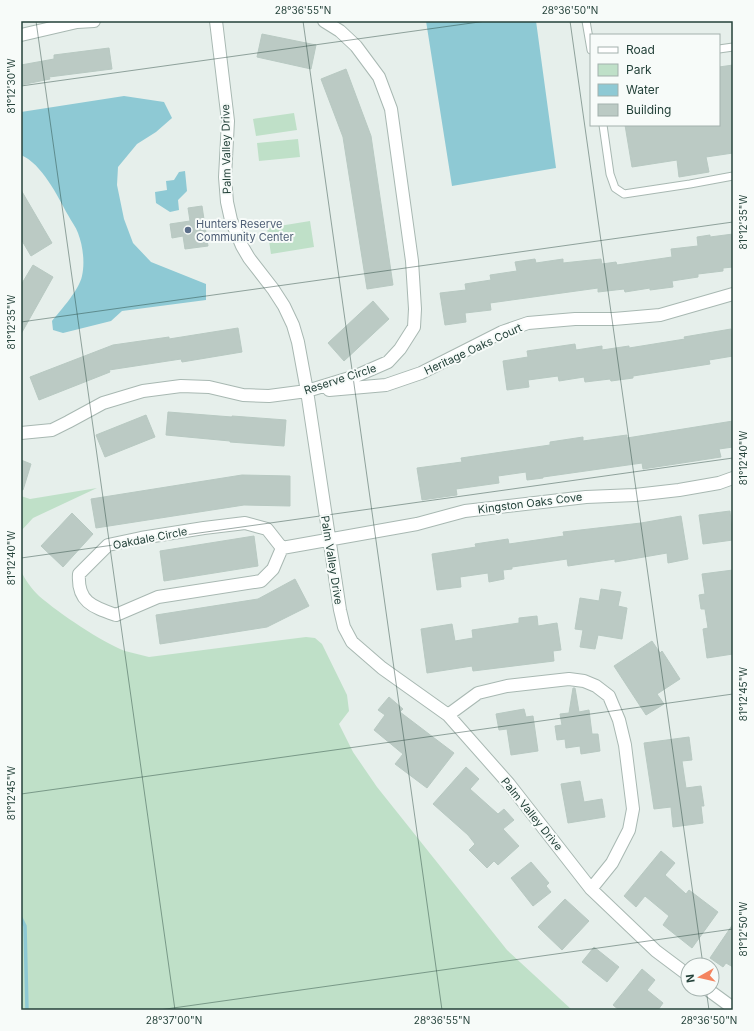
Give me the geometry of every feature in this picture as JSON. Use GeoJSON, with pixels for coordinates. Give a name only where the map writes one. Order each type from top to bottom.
{"type":"FeatureCollection","features":[{"type":"Feature","properties":{"kind":"street"},"geometry":{"type":"LineString","coordinates":[[21,35],[77,22],[94,21]]}},
{"type":"Feature","properties":{"kind":"street","name":"Palm Valley Drive"},"geometry":{"type":"LineString","coordinates":[[216,21],[228,121],[225,177],[226,197],[236,235],[249,258],[284,306],[293,324],[308,391],[329,539],[344,627],[352,642],[382,668],[448,715],[510,784],[591,889],[656,951],[680,969]]}},
{"type":"Feature","properties":{"kind":"street","name":"Reserve Circle"},"geometry":{"type":"LineString","coordinates":[[21,433],[52,430],[102,403],[144,390],[180,386],[209,387],[243,395],[269,396],[308,391],[356,376],[388,362],[400,350],[414,327],[415,309],[412,261],[391,109],[378,77],[356,46],[340,31],[324,21]]}},
{"type":"Feature","properties":{"kind":"street","name":"Heritage Oaks Court"},"geometry":{"type":"LineString","coordinates":[[308,391],[386,385],[421,373],[502,332],[528,323],[575,319],[614,319],[660,315],[733,294]]}},
{"type":"Feature","properties":{"kind":"street","name":"Kingston Oaks Cove"},"geometry":{"type":"LineString","coordinates":[[329,539],[417,524],[465,511],[586,496],[635,495],[672,491],[718,483],[733,478]]}},
{"type":"Feature","properties":{"kind":"street","name":"Oakdale Circle"},"geometry":{"type":"LineString","coordinates":[[245,523],[267,528],[282,548],[273,569],[262,581],[158,597],[116,616],[93,607],[83,598],[78,585],[79,574],[108,545],[141,538],[245,523]]}},
{"type":"Feature","properties":{"kind":"street"},"geometry":{"type":"LineString","coordinates":[[282,548],[329,539]]}},
{"type":"Feature","properties":{"kind":"street"},"geometry":{"type":"LineString","coordinates":[[448,715],[478,693],[507,686],[569,679],[584,681],[596,686],[609,696],[619,720],[633,809],[629,830],[612,863],[591,889]]}},
{"type":"Feature","properties":{"kind":"street"},"geometry":{"type":"LineString","coordinates":[[718,997],[733,1008]]}},
{"type":"Feature","properties":{"kind":"lane"},"geometry":{"type":"LineString","coordinates":[[586,21],[590,44]]}},
{"type":"Feature","properties":{"kind":"lane"},"geometry":{"type":"LineString","coordinates":[[720,49],[733,47]]}},
{"type":"Feature","properties":{"kind":"lane"},"geometry":{"type":"LineString","coordinates":[[603,126],[610,174],[615,188],[624,194],[733,176]]}},
{"type":"Feature","properties":{"kind":"green space"},"geometry":{"type":"Polygon","coordinates":[[[294,113],[297,130],[256,136],[253,119],[294,113]]]}},
{"type":"Feature","properties":{"kind":"green space"},"geometry":{"type":"Polygon","coordinates":[[[298,139],[300,157],[259,161],[257,143],[298,139]]]}},
{"type":"Feature","properties":{"kind":"green space"},"geometry":{"type":"Polygon","coordinates":[[[310,221],[314,247],[271,254],[267,228],[310,221]]]}},
{"type":"Feature","properties":{"kind":"green space"},"geometry":{"type":"Polygon","coordinates":[[[97,488],[33,518],[21,531],[21,496],[30,499],[97,488]]]}},
{"type":"Feature","properties":{"kind":"green space"},"geometry":{"type":"Polygon","coordinates":[[[21,571],[39,596],[69,619],[115,647],[149,657],[306,637],[315,638],[322,644],[347,695],[349,711],[339,724],[353,752],[377,787],[507,950],[572,1010],[21,1010],[21,571]]]}},
{"type":"Feature","properties":{"kind":"water"},"geometry":{"type":"Polygon","coordinates":[[[426,21],[536,21],[556,168],[452,186],[426,21]]]}},
{"type":"Feature","properties":{"kind":"water"},"geometry":{"type":"Polygon","coordinates":[[[124,96],[164,102],[172,118],[156,132],[137,144],[118,167],[117,185],[124,219],[133,243],[151,262],[206,284],[206,300],[122,311],[111,321],[63,333],[53,330],[52,321],[69,300],[80,282],[83,260],[80,238],[76,228],[48,181],[36,165],[21,155],[21,112],[124,96]]]}},
{"type":"Feature","properties":{"kind":"water"},"geometry":{"type":"Polygon","coordinates":[[[185,171],[187,191],[178,200],[179,210],[170,212],[156,203],[155,192],[167,190],[166,181],[174,180],[179,172],[185,171]]]}},
{"type":"Feature","properties":{"kind":"building"},"geometry":{"type":"Polygon","coordinates":[[[262,34],[316,45],[311,69],[257,57],[262,34]]]}},
{"type":"Feature","properties":{"kind":"building"},"geometry":{"type":"Polygon","coordinates":[[[109,48],[112,69],[49,77],[50,79],[21,85],[21,65],[54,59],[54,55],[109,48]]]}},
{"type":"Feature","properties":{"kind":"building"},"geometry":{"type":"Polygon","coordinates":[[[733,65],[733,153],[706,157],[709,172],[679,177],[677,160],[632,167],[625,126],[720,126],[720,67],[733,65]]]}},
{"type":"Feature","properties":{"kind":"building"},"geometry":{"type":"Polygon","coordinates":[[[346,69],[371,136],[393,285],[367,289],[343,137],[321,79],[346,69]]]}},
{"type":"Feature","properties":{"kind":"building"},"geometry":{"type":"Polygon","coordinates":[[[21,190],[52,243],[31,256],[21,239],[21,190]]]}},
{"type":"Feature","properties":{"kind":"building","name":"Hunters Reserve Community Center"},"geometry":{"type":"Polygon","coordinates":[[[202,206],[208,246],[185,249],[183,236],[172,238],[170,224],[190,221],[188,208],[202,206]]]}},
{"type":"Feature","properties":{"kind":"building"},"geometry":{"type":"Polygon","coordinates":[[[733,234],[733,267],[723,268],[723,271],[698,274],[698,277],[672,281],[673,287],[650,290],[650,288],[625,292],[624,289],[598,292],[598,288],[490,303],[491,310],[465,313],[466,322],[445,325],[440,293],[466,290],[465,284],[491,280],[490,275],[517,271],[515,262],[535,259],[536,263],[563,259],[563,263],[601,259],[602,264],[616,262],[617,265],[672,257],[671,249],[698,246],[697,237],[733,234]]]}},
{"type":"Feature","properties":{"kind":"building"},"geometry":{"type":"Polygon","coordinates":[[[33,265],[53,277],[21,334],[21,285],[33,265]]]}},
{"type":"Feature","properties":{"kind":"building"},"geometry":{"type":"Polygon","coordinates":[[[373,301],[389,319],[344,361],[328,343],[373,301]]]}},
{"type":"Feature","properties":{"kind":"building"},"geometry":{"type":"Polygon","coordinates":[[[238,328],[242,352],[182,362],[181,359],[109,370],[110,372],[39,400],[30,377],[113,345],[169,337],[169,339],[238,328]]]}},
{"type":"Feature","properties":{"kind":"building"},"geometry":{"type":"Polygon","coordinates":[[[731,329],[733,356],[709,360],[710,364],[633,376],[633,378],[611,381],[610,379],[585,382],[584,377],[559,381],[558,376],[528,380],[529,387],[507,390],[503,361],[528,357],[527,351],[575,344],[576,350],[602,346],[602,350],[629,346],[629,348],[685,339],[684,337],[731,329]]]}},
{"type":"Feature","properties":{"kind":"building"},"geometry":{"type":"Polygon","coordinates":[[[168,412],[286,420],[284,446],[166,435],[168,412]]]}},
{"type":"Feature","properties":{"kind":"building"},"geometry":{"type":"Polygon","coordinates":[[[146,415],[155,437],[105,457],[96,435],[146,415]]]}},
{"type":"Feature","properties":{"kind":"building"},"geometry":{"type":"Polygon","coordinates":[[[733,421],[733,447],[719,449],[721,457],[643,469],[642,463],[527,480],[526,472],[498,476],[499,483],[456,489],[457,495],[422,500],[417,468],[462,462],[461,458],[550,445],[550,442],[583,437],[583,441],[627,435],[627,438],[733,421]]]}},
{"type":"Feature","properties":{"kind":"building"},"geometry":{"type":"Polygon","coordinates":[[[21,460],[31,464],[23,490],[21,490],[21,460]]]}},
{"type":"Feature","properties":{"kind":"building"},"geometry":{"type":"Polygon","coordinates":[[[242,475],[290,476],[290,506],[244,505],[96,528],[91,499],[242,475]]]}},
{"type":"Feature","properties":{"kind":"building"},"geometry":{"type":"Polygon","coordinates":[[[730,511],[733,540],[703,544],[699,515],[730,511]]]}},
{"type":"Feature","properties":{"kind":"building"},"geometry":{"type":"Polygon","coordinates":[[[72,513],[93,534],[63,567],[41,546],[72,513]]]}},
{"type":"Feature","properties":{"kind":"building"},"geometry":{"type":"Polygon","coordinates":[[[681,516],[688,559],[668,563],[667,553],[615,562],[615,559],[568,566],[567,559],[512,567],[512,569],[503,570],[504,579],[489,582],[488,573],[460,577],[461,587],[437,590],[432,554],[476,547],[475,544],[508,539],[509,544],[564,536],[563,532],[641,523],[681,516]]]}},
{"type":"Feature","properties":{"kind":"building"},"geometry":{"type":"Polygon","coordinates":[[[254,536],[258,566],[164,581],[160,551],[254,536]]]}},
{"type":"Feature","properties":{"kind":"building"},"geometry":{"type":"Polygon","coordinates":[[[733,570],[733,654],[707,658],[703,629],[708,628],[705,609],[701,609],[699,595],[705,594],[702,574],[733,570]]]}},
{"type":"Feature","properties":{"kind":"building"},"geometry":{"type":"Polygon","coordinates":[[[295,579],[309,606],[267,627],[160,644],[156,615],[258,599],[295,579]]]}},
{"type":"Feature","properties":{"kind":"building"},"geometry":{"type":"Polygon","coordinates":[[[601,589],[621,592],[618,606],[627,608],[622,639],[598,635],[595,649],[580,647],[583,630],[575,629],[580,598],[599,601],[601,589]]]}},
{"type":"Feature","properties":{"kind":"building"},"geometry":{"type":"Polygon","coordinates":[[[537,616],[538,626],[557,623],[561,650],[553,651],[554,661],[473,671],[472,666],[427,673],[421,629],[452,624],[455,641],[473,638],[472,630],[519,623],[519,618],[537,616]]]}},
{"type":"Feature","properties":{"kind":"building"},"geometry":{"type":"Polygon","coordinates":[[[652,641],[660,653],[662,651],[680,679],[657,694],[664,704],[646,715],[614,666],[652,641]]]}},
{"type":"Feature","properties":{"kind":"building"},"geometry":{"type":"Polygon","coordinates":[[[573,688],[575,688],[579,712],[589,710],[592,734],[598,734],[600,751],[581,754],[580,746],[566,748],[565,739],[557,740],[555,726],[562,725],[560,714],[569,713],[573,688]]]}},
{"type":"Feature","properties":{"kind":"building"},"geometry":{"type":"Polygon","coordinates":[[[389,697],[403,709],[400,712],[454,753],[427,788],[395,764],[403,754],[374,730],[385,715],[378,710],[389,697]]]}},
{"type":"Feature","properties":{"kind":"building"},"geometry":{"type":"Polygon","coordinates":[[[524,709],[526,717],[533,716],[538,751],[511,755],[507,729],[499,730],[496,714],[524,709]]]}},
{"type":"Feature","properties":{"kind":"building"},"geometry":{"type":"Polygon","coordinates":[[[689,737],[692,760],[682,761],[686,788],[701,786],[704,806],[701,806],[703,823],[673,827],[671,807],[654,809],[644,743],[689,737]]]}},
{"type":"Feature","properties":{"kind":"building"},"geometry":{"type":"Polygon","coordinates":[[[466,767],[479,779],[470,789],[498,814],[504,809],[514,820],[503,829],[519,846],[498,865],[494,861],[487,868],[469,850],[475,844],[468,835],[433,804],[466,767]]]}},
{"type":"Feature","properties":{"kind":"building"},"geometry":{"type":"Polygon","coordinates":[[[580,781],[584,802],[602,799],[605,817],[568,823],[561,784],[580,781]]]}},
{"type":"Feature","properties":{"kind":"building"},"geometry":{"type":"Polygon","coordinates":[[[661,851],[675,863],[665,875],[686,894],[689,890],[718,912],[692,948],[663,925],[669,916],[645,896],[636,907],[624,896],[661,851]]]}},
{"type":"Feature","properties":{"kind":"building"},"geometry":{"type":"Polygon","coordinates":[[[531,862],[549,883],[546,886],[551,892],[533,906],[511,878],[531,862]]]}},
{"type":"Feature","properties":{"kind":"building"},"geometry":{"type":"Polygon","coordinates":[[[565,899],[589,921],[562,950],[538,927],[565,899]]]}},
{"type":"Feature","properties":{"kind":"building"},"geometry":{"type":"Polygon","coordinates":[[[733,924],[733,967],[726,963],[723,967],[720,965],[720,957],[711,957],[733,924]]]}},
{"type":"Feature","properties":{"kind":"building"},"geometry":{"type":"Polygon","coordinates":[[[594,947],[619,967],[607,982],[582,962],[594,947]]]}},
{"type":"Feature","properties":{"kind":"building"},"geometry":{"type":"Polygon","coordinates":[[[642,969],[655,980],[647,990],[663,1003],[658,1010],[619,1010],[613,1005],[642,969]]]}},
{"type":"Feature","properties":{"kind":"waterway"},"geometry":{"type":"LineString","coordinates":[[21,918],[25,926],[27,1010]]}},
{"type":"Feature","properties":{"kind":"place","name":"Hunters Reserve Community Center"},"geometry":{"type":"Point","coordinates":[188,230]}}]}
